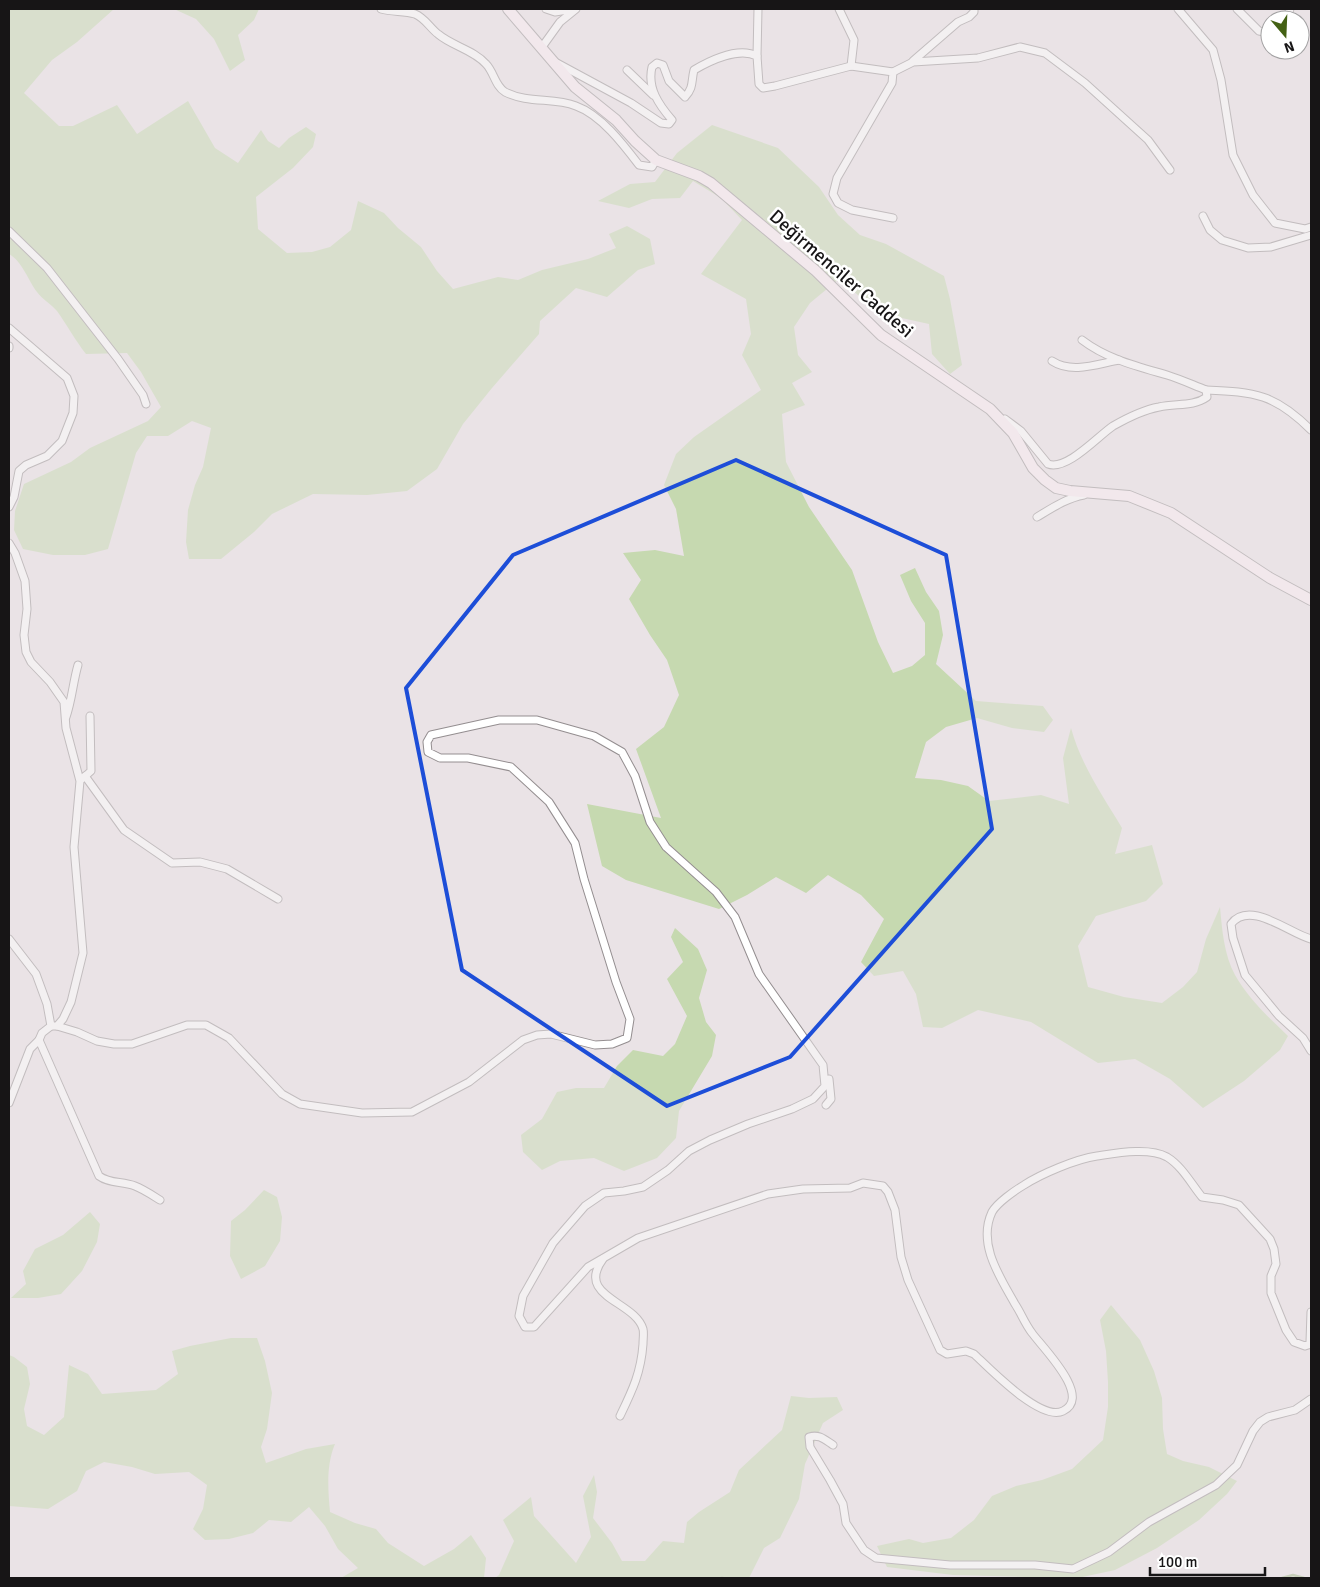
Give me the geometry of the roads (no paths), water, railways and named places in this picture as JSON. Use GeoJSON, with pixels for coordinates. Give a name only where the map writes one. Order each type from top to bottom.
{"type":"FeatureCollection","features":[{"type":"Feature","properties":{"kind":"main road","name":"Değirmenciler Caddesi"},"geometry":{"type":"LineString","coordinates":[[508,9],[575,87],[616,120],[635,142],[656,160],[699,176],[712,183],[816,271],[881,335],[990,409],[1013,433],[1034,468],[1045,480],[1056,488],[1070,491],[1129,496],[1171,513],[1270,578],[1311,600]]}},
{"type":"Feature","properties":{"kind":"street"},"geometry":{"type":"LineString","coordinates":[[381,9],[416,14],[422,18],[438,34],[453,45],[474,54],[487,64],[502,91],[530,100],[576,106],[598,120],[620,139],[639,165],[652,167],[656,160]]}},
{"type":"Feature","properties":{"kind":"street"},"geometry":{"type":"LineString","coordinates":[[546,9],[555,12],[575,9]]}},
{"type":"Feature","properties":{"kind":"street"},"geometry":{"type":"LineString","coordinates":[[542,47],[560,22],[575,9]]}},
{"type":"Feature","properties":{"kind":"street"},"geometry":{"type":"LineString","coordinates":[[758,9],[757,56],[759,84],[763,88],[851,66],[893,72],[913,62],[958,22],[970,17],[974,9]]}},
{"type":"Feature","properties":{"kind":"street"},"geometry":{"type":"LineString","coordinates":[[839,9],[854,40],[851,66]]}},
{"type":"Feature","properties":{"kind":"street"},"geometry":{"type":"LineString","coordinates":[[1178,9],[1213,50],[1233,155],[1253,195],[1274,223],[1304,229],[1311,227]]}},
{"type":"Feature","properties":{"kind":"street"},"geometry":{"type":"LineString","coordinates":[[1237,9],[1260,31]]}},
{"type":"Feature","properties":{"kind":"street"},"geometry":{"type":"LineString","coordinates":[[913,62],[978,58],[1020,47],[1045,53],[1086,83],[1148,140],[1170,170]]}},
{"type":"Feature","properties":{"kind":"street"},"geometry":{"type":"LineString","coordinates":[[552,60],[631,103],[661,123],[669,124],[672,120],[656,97],[650,83],[652,67],[657,63],[663,65],[669,81],[685,97],[692,90],[694,70],[732,54],[752,53],[757,56]]}},
{"type":"Feature","properties":{"kind":"street"},"geometry":{"type":"LineString","coordinates":[[627,70],[656,97]]}},
{"type":"Feature","properties":{"kind":"street"},"geometry":{"type":"LineString","coordinates":[[893,72],[892,83],[837,178],[833,194],[838,203],[852,210],[893,218]]}},
{"type":"Feature","properties":{"kind":"street"},"geometry":{"type":"LineString","coordinates":[[1203,216],[1210,230],[1222,240],[1248,248],[1271,247],[1311,235]]}},
{"type":"Feature","properties":{"kind":"street"},"geometry":{"type":"LineString","coordinates":[[9,231],[52,276],[118,359],[143,395],[146,404]]}},
{"type":"Feature","properties":{"kind":"street"},"geometry":{"type":"LineString","coordinates":[[9,328],[67,378],[74,396],[73,413],[62,441],[47,456],[26,465],[19,471],[14,497],[9,508]]}},
{"type":"Feature","properties":{"kind":"street"},"geometry":{"type":"LineString","coordinates":[[1082,340],[1106,356],[1122,360],[1141,369],[1168,375],[1206,390],[1234,391],[1264,396],[1284,405],[1311,430]]}},
{"type":"Feature","properties":{"kind":"street"},"geometry":{"type":"LineString","coordinates":[[1052,361],[1059,366],[1069,368],[1122,360]]}},
{"type":"Feature","properties":{"kind":"street"},"geometry":{"type":"LineString","coordinates":[[990,409],[1021,431],[1048,464],[1054,466],[1087,448],[1112,427],[1140,412],[1159,406],[1199,403],[1207,397],[1206,390]]}},
{"type":"Feature","properties":{"kind":"street"},"geometry":{"type":"LineString","coordinates":[[1037,517],[1075,497],[1094,493]]}},
{"type":"Feature","properties":{"kind":"street"},"geometry":{"type":"LineString","coordinates":[[9,543],[15,553],[25,581],[27,609],[24,635],[26,652],[31,662],[50,682],[64,702],[66,720],[82,778],[74,847],[83,953],[71,1002],[63,1019],[42,1033],[39,1040],[30,1048],[9,1103]]}},
{"type":"Feature","properties":{"kind":"street"},"geometry":{"type":"LineString","coordinates":[[66,720],[78,665]]}},
{"type":"Feature","properties":{"kind":"street"},"geometry":{"type":"LineString","coordinates":[[82,778],[91,771],[90,716]]}},
{"type":"Feature","properties":{"kind":"street"},"geometry":{"type":"LineString","coordinates":[[54,1026],[77,1032],[97,1041],[114,1044],[132,1044],[187,1025],[206,1025],[229,1038],[282,1094],[300,1104],[362,1113],[412,1112],[469,1082],[523,1040],[537,1035],[551,1034],[595,1045],[612,1044],[627,1038],[630,1020],[616,982],[584,879],[575,843],[549,802],[512,767],[468,758],[440,758],[428,752],[427,742],[431,735],[499,720],[537,720],[594,736],[622,752],[635,776],[650,822],[666,847],[716,892],[736,917],[759,974],[823,1065],[828,1075],[831,1099],[826,1105]]}},
{"type":"Feature","properties":{"kind":"street"},"geometry":{"type":"LineString","coordinates":[[82,778],[124,830],[172,863],[200,862],[227,868],[278,899]]}},
{"type":"Feature","properties":{"kind":"street"},"geometry":{"type":"LineString","coordinates":[[1311,939],[1265,917],[1242,916],[1235,918],[1231,924],[1233,938],[1245,976],[1280,1016],[1303,1038],[1311,1050]]}},
{"type":"Feature","properties":{"kind":"street"},"geometry":{"type":"LineString","coordinates":[[9,939],[36,974],[54,1026]]}},
{"type":"Feature","properties":{"kind":"street"},"geometry":{"type":"LineString","coordinates":[[39,1040],[99,1176],[107,1182],[123,1182],[136,1186],[160,1200]]}},
{"type":"Feature","properties":{"kind":"street"},"geometry":{"type":"LineString","coordinates":[[823,1065],[825,1086],[813,1099],[710,1140],[688,1151],[668,1170],[643,1186],[624,1192],[604,1193],[585,1206],[553,1244],[524,1296],[519,1316],[525,1328],[534,1327],[588,1267],[638,1238],[768,1194],[803,1189],[850,1188],[863,1183],[883,1186],[888,1192],[895,1210],[901,1257],[908,1280],[940,1350],[947,1354],[966,1351],[974,1354],[1017,1394],[1051,1413],[1062,1412],[1069,1407],[1072,1394],[1068,1381],[1056,1361],[1031,1332],[994,1266],[988,1244],[988,1229],[993,1211],[1012,1193],[1039,1176],[1094,1156],[1140,1150],[1167,1157],[1184,1173],[1202,1197],[1223,1200],[1239,1205],[1270,1239],[1274,1249],[1276,1264],[1271,1276],[1271,1293],[1286,1330],[1294,1342],[1304,1346],[1311,1344],[1311,1312]]}},
{"type":"Feature","properties":{"kind":"street"},"geometry":{"type":"LineString","coordinates":[[605,1257],[596,1268],[595,1278],[598,1285],[604,1294],[640,1321],[644,1330],[642,1362],[636,1384],[620,1416]]}},
{"type":"Feature","properties":{"kind":"street"},"geometry":{"type":"LineString","coordinates":[[833,1445],[822,1437],[815,1435],[809,1438],[810,1448],[842,1504],[846,1523],[864,1550],[876,1558],[950,1565],[1035,1565],[1073,1569],[1109,1552],[1149,1522],[1216,1485],[1237,1465],[1260,1422],[1268,1416],[1296,1410],[1311,1399]]}},
{"type":"Feature","properties":{"kind":"waterway"},"geometry":{"type":"LineString","coordinates":[[1282,1578],[1293,1575],[1304,1578]]}}]}
